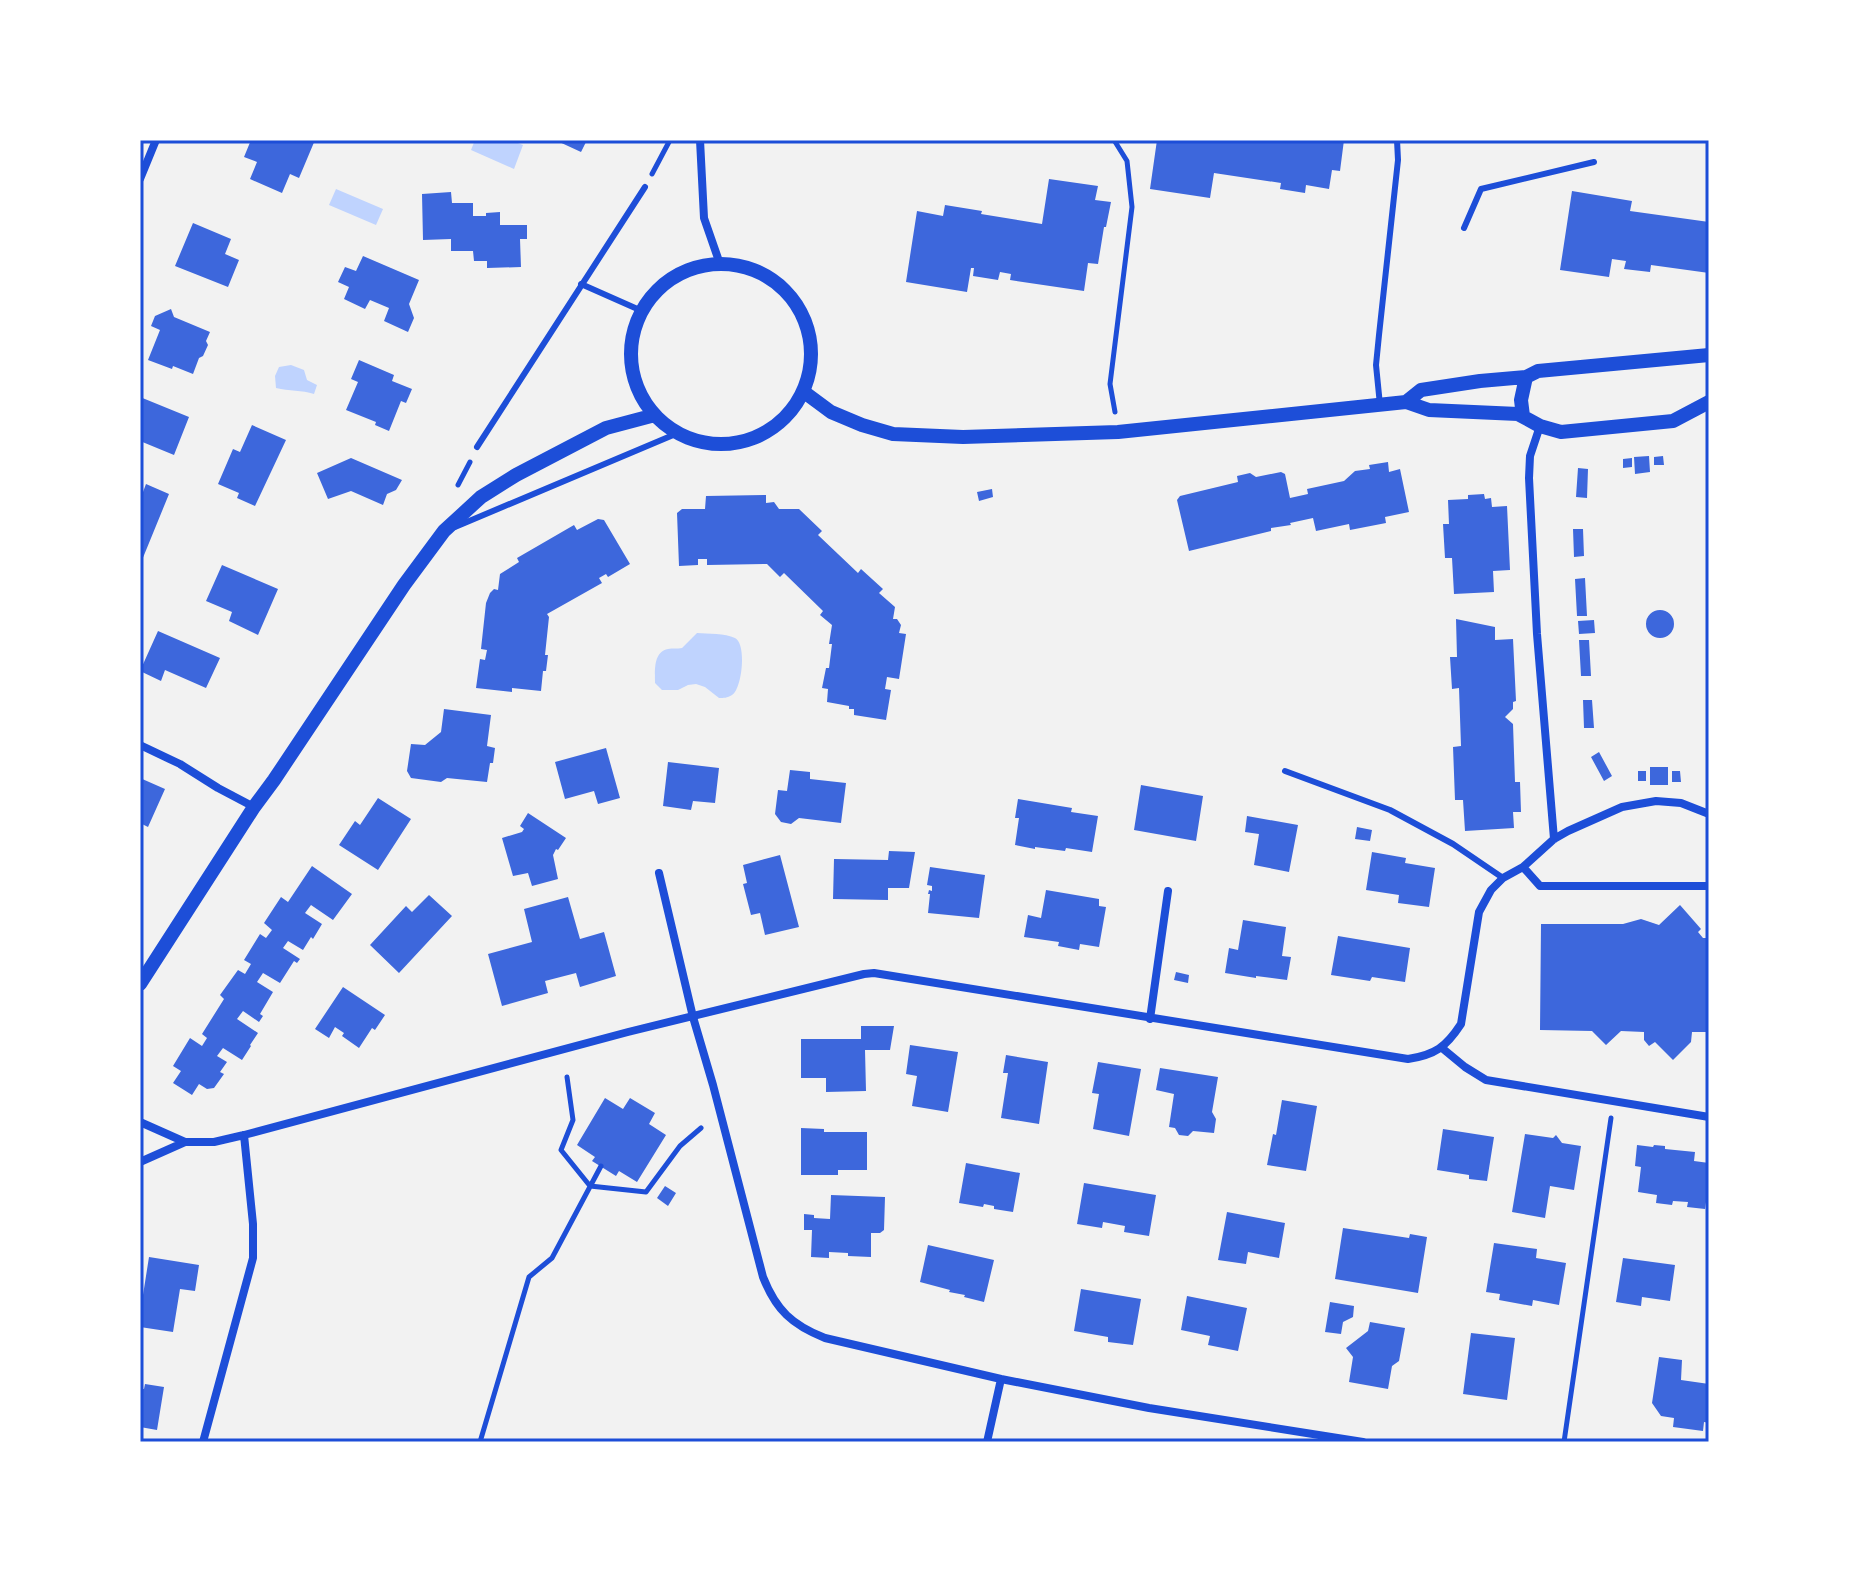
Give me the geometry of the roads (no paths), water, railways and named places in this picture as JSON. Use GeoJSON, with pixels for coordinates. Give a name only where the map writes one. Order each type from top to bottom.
{"type":"FeatureCollection","features":[{"type":"Feature","properties":{"kind":"street"},"geometry":{"type":"LineString","coordinates":[[140,179],[156,140]]}},
{"type":"Feature","properties":{"kind":"street"},"geometry":{"type":"LineString","coordinates":[[700,140],[704,218],[720,264]]}},
{"type":"Feature","properties":{"kind":"street"},"geometry":{"type":"LineString","coordinates":[[720,264],[750,268],[777,283],[797,305],[810,332],[812,363],[804,392],[787,416],[764,434],[735,443],[706,443],[678,433],[655,415],[639,392],[632,365],[633,337],[642,311],[656,291],[674,277],[697,267],[720,264]]}},
{"type":"Feature","properties":{"kind":"street"},"geometry":{"type":"LineString","coordinates":[[1406,402],[1421,390],[1526,377],[1538,371],[1705,355],[1709,370]]}},
{"type":"Feature","properties":{"kind":"street"},"geometry":{"type":"LineString","coordinates":[[1523,416],[1521,400],[1526,377]]}},
{"type":"Feature","properties":{"kind":"street"},"geometry":{"type":"LineString","coordinates":[[804,392],[831,412],[893,434],[963,437],[1118,432],[1406,402],[1429,410],[1518,414],[1540,426],[1561,432],[1673,421],[1709,402]]}},
{"type":"Feature","properties":{"kind":"street"},"geometry":{"type":"LineString","coordinates":[[140,984],[254,807],[444,531],[481,497],[516,475],[606,428],[655,415]]}},
{"type":"Feature","properties":{"kind":"street"},"geometry":{"type":"LineString","coordinates":[[1540,426],[1530,456],[1529,478],[1537,634],[1554,839]]}},
{"type":"Feature","properties":{"kind":"street"},"geometry":{"type":"LineString","coordinates":[[140,745],[180,764],[254,807]]}},
{"type":"Feature","properties":{"kind":"street"},"geometry":{"type":"LineString","coordinates":[[140,1122],[185,1142],[214,1142],[613,1036],[854,975],[874,973],[1408,1059],[1426,1056],[1442,1048],[1461,1024],[1479,912],[1491,890],[1503,878],[1523,867],[1554,839],[1579,825],[1633,804],[1656,801],[1681,803],[1709,814]]}},
{"type":"Feature","properties":{"kind":"street"},"geometry":{"type":"LineString","coordinates":[[1523,867],[1540,886],[1709,886]]}},
{"type":"Feature","properties":{"kind":"street"},"geometry":{"type":"LineString","coordinates":[[659,873],[693,1017],[763,1277],[779,1307],[799,1326],[825,1338],[1001,1379],[1149,1408],[1363,1442]]}},
{"type":"Feature","properties":{"kind":"street"},"geometry":{"type":"LineString","coordinates":[[1150,1019],[1168,891]]}},
{"type":"Feature","properties":{"kind":"street"},"geometry":{"type":"LineString","coordinates":[[1442,1048],[1486,1080],[1709,1117]]}},
{"type":"Feature","properties":{"kind":"street"},"geometry":{"type":"LineString","coordinates":[[203,1442],[253,1258],[253,1224],[244,1135]]}},
{"type":"Feature","properties":{"kind":"street"},"geometry":{"type":"LineString","coordinates":[[140,1162],[185,1142]]}},
{"type":"Feature","properties":{"kind":"street"},"geometry":{"type":"LineString","coordinates":[[987,1442],[1001,1379]]}},
{"type":"Feature","properties":{"kind":"lane"},"geometry":{"type":"LineString","coordinates":[[1380,405],[1376,365],[1398,160],[1397,140]]}},
{"type":"Feature","properties":{"kind":"lane"},"geometry":{"type":"LineString","coordinates":[[1464,228],[1481,189],[1594,162]]}},
{"type":"Feature","properties":{"kind":"lane"},"geometry":{"type":"LineString","coordinates":[[477,447],[645,187]]}},
{"type":"Feature","properties":{"kind":"lane"},"geometry":{"type":"LineString","coordinates":[[581,284],[642,311]]}},
{"type":"Feature","properties":{"kind":"lane"},"geometry":{"type":"LineString","coordinates":[[444,531],[678,433]]}},
{"type":"Feature","properties":{"kind":"lane"},"geometry":{"type":"LineString","coordinates":[[1285,771],[1390,810],[1453,844],[1503,878]]}},
{"type":"Feature","properties":{"kind":"water"},"geometry":{"type":"Polygon","coordinates":[[[475,140],[510,140],[523,145],[514,169],[471,150],[475,140]]]}},
{"type":"Feature","properties":{"kind":"water"},"geometry":{"type":"Polygon","coordinates":[[[336,189],[383,209],[376,225],[329,205],[336,189]]]}},
{"type":"Feature","properties":{"kind":"water"},"geometry":{"type":"Polygon","coordinates":[[[291,365],[304,370],[307,380],[317,385],[314,394],[276,388],[275,376],[279,367],[291,365]]]}},
{"type":"Feature","properties":{"kind":"water"},"geometry":{"type":"Polygon","coordinates":[[[697,633],[726,635],[739,642],[741,676],[735,691],[726,698],[719,698],[696,684],[678,690],[662,690],[655,683],[656,663],[660,654],[668,649],[682,648],[697,633]]]}}]}
